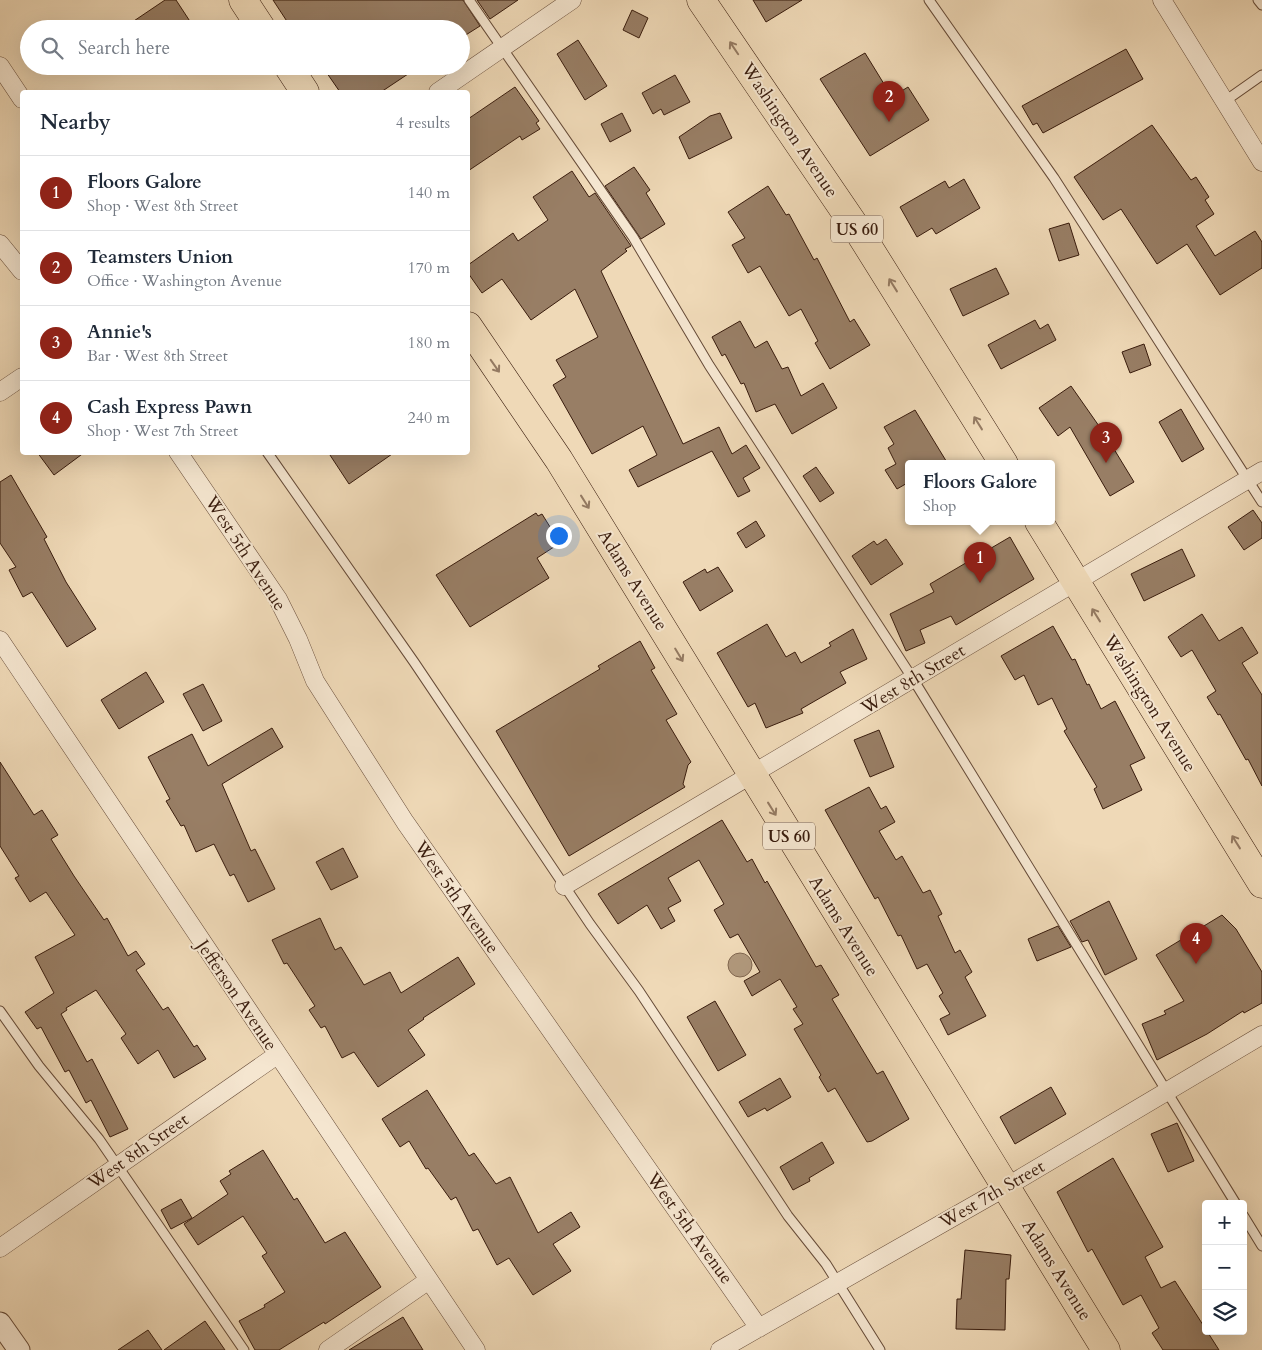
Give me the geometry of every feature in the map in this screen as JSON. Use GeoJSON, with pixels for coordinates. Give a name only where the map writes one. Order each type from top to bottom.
{"type":"FeatureCollection","features":[{"type":"Feature","properties":{"kind":"main road"},"geometry":{"type":"LineString","coordinates":[[243,0],[256,20]]}},
{"type":"Feature","properties":{"kind":"main road","name":"Washington Avenue"},"geometry":{"type":"LineString","coordinates":[[701,0],[864,240],[1002,460]]}},
{"type":"Feature","properties":{"kind":"main road"},"geometry":{"type":"LineString","coordinates":[[294,75],[304,90]]}},
{"type":"Feature","properties":{"kind":"main road","name":"Adams Avenue"},"geometry":{"type":"LineString","coordinates":[[470,329],[559,460],[1106,1350]]}},
{"type":"Feature","properties":{"kind":"main road","name":"Washington Avenue"},"geometry":{"type":"LineString","coordinates":[[1041,525],[1262,884]]}},
{"type":"Feature","properties":{"kind":"street"},"geometry":{"type":"LineString","coordinates":[[470,70],[572,0]]}},
{"type":"Feature","properties":{"kind":"street"},"geometry":{"type":"LineString","coordinates":[[1162,0],[1262,162]]}},
{"type":"Feature","properties":{"kind":"street"},"geometry":{"type":"LineString","coordinates":[[0,66],[20,96]]}},
{"type":"Feature","properties":{"kind":"street"},"geometry":{"type":"LineString","coordinates":[[441,90],[463,75]]}},
{"type":"Feature","properties":{"kind":"street"},"geometry":{"type":"LineString","coordinates":[[0,244],[20,269]]}},
{"type":"Feature","properties":{"kind":"street"},"geometry":{"type":"LineString","coordinates":[[0,392],[20,378]]}},
{"type":"Feature","properties":{"kind":"street","name":"West 5th Avenue"},"geometry":{"type":"LineString","coordinates":[[180,455],[278,599],[298,638],[314,681],[405,822],[759,1328]]}},
{"type":"Feature","properties":{"kind":"street","name":"West 8th Street"},"geometry":{"type":"LineString","coordinates":[[564,886],[1255,475]]}},
{"type":"Feature","properties":{"kind":"street","name":"Jefferson Avenue"},"geometry":{"type":"LineString","coordinates":[[0,640],[476,1350]]}},
{"type":"Feature","properties":{"kind":"street","name":"West 7th Street"},"geometry":{"type":"LineString","coordinates":[[720,1350],[1006,1187],[1262,1035]]}},
{"type":"Feature","properties":{"kind":"street","name":"West 8th Street"},"geometry":{"type":"LineString","coordinates":[[0,1248],[277,1055]]}},
{"type":"Feature","properties":{"kind":"street"},"geometry":{"type":"LineString","coordinates":[[328,1350],[429,1280]]}},
{"type":"Feature","properties":{"kind":"street"},"geometry":{"type":"LineString","coordinates":[[0,1323],[19,1350]]}},
{"type":"Feature","properties":{"kind":"lane"},"geometry":{"type":"LineString","coordinates":[[469,0],[633,237],[709,364],[913,679],[1234,1200]]}},
{"type":"Feature","properties":{"kind":"lane"},"geometry":{"type":"LineString","coordinates":[[930,0],[1054,178],[1255,475],[1262,502]]}},
{"type":"Feature","properties":{"kind":"lane"},"geometry":{"type":"LineString","coordinates":[[1258,0],[1262,5]]}},
{"type":"Feature","properties":{"kind":"lane"},"geometry":{"type":"LineString","coordinates":[[1225,101],[1262,75]]}},
{"type":"Feature","properties":{"kind":"lane"},"geometry":{"type":"LineString","coordinates":[[269,455],[414,662],[564,886],[666,1031],[788,1216],[826,1264],[880,1350]]}},
{"type":"Feature","properties":{"kind":"lane"},"geometry":{"type":"LineString","coordinates":[[0,1011],[39,1066],[99,1139],[244,1350]]}},
{"type":"Feature","properties":{"kind":"lane"},"geometry":{"type":"LineString","coordinates":[[1247,1222],[1262,1246]]}},
{"type":"Feature","properties":{"kind":"shaded area"},"geometry":{"type":"Polygon","coordinates":[[[740,953],[745,954],[751,960],[751,970],[745,976],[740,977],[735,976],[729,970],[728,965],[729,960],[735,954],[740,953]]]}},
{"type":"Feature","properties":{"kind":"building"},"geometry":{"type":"Polygon","coordinates":[[[165,0],[176,0],[189,20],[135,20],[165,0]]]}},
{"type":"Feature","properties":{"kind":"building"},"geometry":{"type":"Polygon","coordinates":[[[273,0],[463,0],[480,26],[470,32],[470,20],[286,20],[273,0]]]}},
{"type":"Feature","properties":{"kind":"building"},"geometry":{"type":"Polygon","coordinates":[[[477,0],[518,0],[490,19],[477,0]]]}},
{"type":"Feature","properties":{"kind":"building"},"geometry":{"type":"Polygon","coordinates":[[[753,0],[802,0],[766,22],[753,0]]]}},
{"type":"Feature","properties":{"kind":"building"},"geometry":{"type":"Polygon","coordinates":[[[632,10],[648,18],[639,38],[623,30],[632,10]]]}},
{"type":"Feature","properties":{"kind":"building"},"geometry":{"type":"Polygon","coordinates":[[[578,40],[607,86],[585,100],[557,54],[578,40]]]}},
{"type":"Feature","properties":{"kind":"building"},"geometry":{"type":"Polygon","coordinates":[[[1126,49],[1143,79],[1043,133],[1037,123],[1033,125],[1022,106],[1126,49]]]}},
{"type":"Feature","properties":{"kind":"building"},"geometry":{"type":"Polygon","coordinates":[[[865,53],[892,97],[908,87],[929,120],[870,156],[820,79],[865,53]]]}},
{"type":"Feature","properties":{"kind":"building"},"geometry":{"type":"Polygon","coordinates":[[[328,75],[406,75],[384,90],[339,90],[328,75]]]}},
{"type":"Feature","properties":{"kind":"building"},"geometry":{"type":"Polygon","coordinates":[[[675,75],[690,102],[664,115],[661,109],[653,114],[642,93],[675,75]]]}},
{"type":"Feature","properties":{"kind":"building"},"geometry":{"type":"Polygon","coordinates":[[[515,87],[539,121],[536,123],[540,129],[522,140],[520,136],[470,170],[470,118],[515,87]]]}},
{"type":"Feature","properties":{"kind":"building"},"geometry":{"type":"Polygon","coordinates":[[[622,113],[631,131],[610,142],[601,124],[622,113]]]}},
{"type":"Feature","properties":{"kind":"building"},"geometry":{"type":"Polygon","coordinates":[[[720,113],[732,138],[689,159],[679,137],[710,116],[720,113]]]}},
{"type":"Feature","properties":{"kind":"building"},"geometry":{"type":"Polygon","coordinates":[[[1152,125],[1191,180],[1196,177],[1209,197],[1205,200],[1214,214],[1196,226],[1215,256],[1255,231],[1262,242],[1262,268],[1220,295],[1187,244],[1157,264],[1121,209],[1103,220],[1074,177],[1152,125]]]}},
{"type":"Feature","properties":{"kind":"building"},"geometry":{"type":"Polygon","coordinates":[[[634,167],[650,190],[646,193],[665,224],[641,239],[605,186],[634,167]]]}},
{"type":"Feature","properties":{"kind":"building"},"geometry":{"type":"Polygon","coordinates":[[[572,171],[589,197],[595,193],[631,246],[625,249],[627,251],[601,271],[683,444],[719,427],[732,454],[746,445],[760,468],[743,478],[750,491],[738,497],[712,451],[638,487],[629,470],[657,455],[643,426],[592,454],[553,385],[566,377],[556,360],[598,337],[575,289],[531,320],[502,279],[482,293],[470,276],[470,264],[513,233],[518,241],[548,220],[533,197],[572,171]]]}},
{"type":"Feature","properties":{"kind":"building"},"geometry":{"type":"Polygon","coordinates":[[[964,179],[980,208],[936,234],[932,228],[917,237],[900,207],[945,181],[949,188],[964,179]]]}},
{"type":"Feature","properties":{"kind":"building"},"geometry":{"type":"Polygon","coordinates":[[[768,186],[786,215],[789,214],[814,260],[817,258],[850,322],[854,319],[870,345],[830,369],[815,343],[818,341],[801,309],[789,316],[760,266],[748,273],[732,245],[745,238],[728,212],[768,186]]]}},
{"type":"Feature","properties":{"kind":"building"},"geometry":{"type":"Polygon","coordinates":[[[1069,223],[1079,255],[1059,261],[1049,229],[1069,223]]]}},
{"type":"Feature","properties":{"kind":"building"},"geometry":{"type":"Polygon","coordinates":[[[996,268],[1009,294],[963,316],[950,289],[996,268]]]}},
{"type":"Feature","properties":{"kind":"building"},"geometry":{"type":"Polygon","coordinates":[[[1035,320],[1040,329],[1048,324],[1056,340],[1001,369],[988,345],[1035,320]]]}},
{"type":"Feature","properties":{"kind":"building"},"geometry":{"type":"Polygon","coordinates":[[[740,321],[755,348],[767,341],[782,369],[788,367],[801,396],[823,383],[837,408],[792,434],[775,404],[756,412],[744,383],[741,384],[725,354],[722,356],[712,337],[740,321]]]}},
{"type":"Feature","properties":{"kind":"building"},"geometry":{"type":"Polygon","coordinates":[[[1144,344],[1151,365],[1130,373],[1122,352],[1144,344]]]}},
{"type":"Feature","properties":{"kind":"building"},"geometry":{"type":"Polygon","coordinates":[[[1071,386],[1106,436],[1134,482],[1110,496],[1070,427],[1058,436],[1039,408],[1071,386]]]}},
{"type":"Feature","properties":{"kind":"building"},"geometry":{"type":"Polygon","coordinates":[[[1181,409],[1204,449],[1182,462],[1159,422],[1181,409]]]}},
{"type":"Feature","properties":{"kind":"building"},"geometry":{"type":"Polygon","coordinates":[[[915,410],[946,460],[905,460],[905,484],[897,489],[885,470],[896,464],[888,448],[894,444],[884,427],[915,410]]]}},
{"type":"Feature","properties":{"kind":"building"},"geometry":{"type":"Polygon","coordinates":[[[39,455],[81,455],[54,475],[39,455]]]}},
{"type":"Feature","properties":{"kind":"building"},"geometry":{"type":"Polygon","coordinates":[[[330,455],[391,455],[349,484],[330,455]]]}},
{"type":"Feature","properties":{"kind":"building"},"geometry":{"type":"Polygon","coordinates":[[[816,467],[834,493],[820,502],[803,476],[816,467]]]}},
{"type":"Feature","properties":{"kind":"building"},"geometry":{"type":"Polygon","coordinates":[[[11,475],[47,537],[44,539],[66,582],[96,629],[67,647],[32,592],[23,597],[9,570],[16,567],[0,543],[0,482],[11,475]]]}},
{"type":"Feature","properties":{"kind":"building"},"geometry":{"type":"Polygon","coordinates":[[[1253,510],[1262,523],[1262,538],[1244,550],[1228,527],[1253,510]]]}},
{"type":"Feature","properties":{"kind":"building"},"geometry":{"type":"Polygon","coordinates":[[[536,513],[538,516],[542,514],[560,543],[537,558],[549,578],[470,627],[436,575],[536,513]]]}},
{"type":"Feature","properties":{"kind":"building"},"geometry":{"type":"Polygon","coordinates":[[[756,521],[765,536],[746,548],[737,533],[756,521]]]}},
{"type":"Feature","properties":{"kind":"building"},"geometry":{"type":"Polygon","coordinates":[[[1010,537],[1034,579],[956,625],[951,616],[920,630],[925,643],[906,651],[890,614],[934,592],[930,584],[1010,537]]]}},
{"type":"Feature","properties":{"kind":"building"},"geometry":{"type":"Polygon","coordinates":[[[886,539],[903,564],[871,585],[852,556],[874,541],[877,545],[886,539]]]}},
{"type":"Feature","properties":{"kind":"building"},"geometry":{"type":"Polygon","coordinates":[[[1182,549],[1195,576],[1144,601],[1131,574],[1182,549]]]}},
{"type":"Feature","properties":{"kind":"building"},"geometry":{"type":"Polygon","coordinates":[[[718,567],[733,591],[700,611],[683,582],[705,569],[707,573],[718,567]]]}},
{"type":"Feature","properties":{"kind":"building"},"geometry":{"type":"Polygon","coordinates":[[[1202,614],[1219,641],[1242,627],[1258,653],[1242,663],[1262,695],[1262,786],[1248,759],[1246,760],[1220,714],[1218,715],[1207,697],[1216,691],[1192,650],[1181,657],[1168,637],[1202,614]]]}},
{"type":"Feature","properties":{"kind":"building"},"geometry":{"type":"Polygon","coordinates":[[[767,624],[786,657],[795,652],[801,663],[831,646],[829,643],[853,629],[867,659],[840,672],[846,683],[801,709],[803,713],[766,728],[755,703],[748,707],[717,653],[767,624]]]}},
{"type":"Feature","properties":{"kind":"building"},"geometry":{"type":"Polygon","coordinates":[[[1053,626],[1072,660],[1075,659],[1101,709],[1115,701],[1145,758],[1130,765],[1142,790],[1103,809],[1094,789],[1097,787],[1064,731],[1067,729],[1052,698],[1038,705],[1024,675],[1015,680],[1001,656],[1053,626]]]}},
{"type":"Feature","properties":{"kind":"building"},"geometry":{"type":"Polygon","coordinates":[[[640,641],[655,668],[651,670],[677,714],[666,720],[691,762],[688,765],[683,784],[685,787],[569,856],[496,731],[600,669],[598,666],[640,641]]]}},
{"type":"Feature","properties":{"kind":"building"},"geometry":{"type":"Polygon","coordinates":[[[146,672],[164,702],[119,729],[101,700],[146,672]]]}},
{"type":"Feature","properties":{"kind":"building"},"geometry":{"type":"Polygon","coordinates":[[[203,684],[222,721],[203,731],[183,694],[203,684]]]}},
{"type":"Feature","properties":{"kind":"building"},"geometry":{"type":"Polygon","coordinates":[[[272,728],[283,747],[222,784],[251,851],[255,849],[275,889],[248,902],[234,874],[230,876],[214,844],[196,852],[184,825],[181,826],[166,801],[170,799],[148,757],[192,734],[208,766],[272,728]]]}},
{"type":"Feature","properties":{"kind":"building"},"geometry":{"type":"Polygon","coordinates":[[[879,730],[894,767],[870,777],[854,740],[879,730]]]}},
{"type":"Feature","properties":{"kind":"building"},"geometry":{"type":"Polygon","coordinates":[[[0,762],[34,815],[42,810],[58,835],[51,839],[104,920],[107,918],[128,956],[136,951],[145,964],[136,970],[163,1010],[168,1007],[194,1047],[197,1045],[206,1059],[174,1078],[158,1050],[138,1064],[121,1038],[126,1034],[96,990],[66,1008],[67,1010],[61,1014],[87,1062],[92,1059],[128,1129],[110,1137],[91,1100],[86,1103],[69,1070],[65,1072],[41,1027],[37,1029],[25,1012],[54,993],[35,957],[75,935],[46,892],[30,902],[15,878],[19,876],[0,846],[0,762]]]}},
{"type":"Feature","properties":{"kind":"building"},"geometry":{"type":"Polygon","coordinates":[[[869,787],[881,809],[886,806],[895,822],[879,831],[896,860],[902,856],[923,893],[930,890],[942,914],[938,916],[955,953],[960,950],[972,972],[965,977],[986,1016],[948,1035],[940,1019],[950,1014],[939,996],[943,993],[927,964],[917,969],[901,935],[898,936],[878,897],[875,899],[825,810],[869,787]]]}},
{"type":"Feature","properties":{"kind":"building"},"geometry":{"type":"Polygon","coordinates":[[[722,820],[747,862],[752,859],[765,883],[767,881],[816,967],[821,965],[839,995],[832,999],[877,1074],[883,1071],[909,1119],[872,1141],[867,1142],[835,1088],[828,1092],[819,1077],[821,1075],[794,1029],[803,1024],[793,1009],[797,1007],[780,979],[752,996],[744,981],[760,972],[738,934],[730,938],[714,910],[724,904],[699,860],[668,878],[681,901],[668,908],[675,921],[661,929],[647,905],[618,924],[598,894],[722,820]]]}},
{"type":"Feature","properties":{"kind":"building"},"geometry":{"type":"Polygon","coordinates":[[[343,848],[358,877],[331,890],[316,862],[343,848]]]}},
{"type":"Feature","properties":{"kind":"building"},"geometry":{"type":"Polygon","coordinates":[[[1109,901],[1137,959],[1105,975],[1088,940],[1082,942],[1070,921],[1109,901]]]}},
{"type":"Feature","properties":{"kind":"building"},"geometry":{"type":"Polygon","coordinates":[[[1222,915],[1236,929],[1262,972],[1262,1003],[1244,1013],[1243,1011],[1207,1034],[1157,1060],[1142,1024],[1166,1014],[1164,1011],[1184,1001],[1156,955],[1222,915]]]}},
{"type":"Feature","properties":{"kind":"building"},"geometry":{"type":"Polygon","coordinates":[[[320,918],[335,950],[341,947],[364,985],[390,972],[401,993],[458,957],[475,984],[408,1030],[425,1055],[378,1087],[354,1052],[342,1058],[325,1026],[321,1028],[309,1010],[315,1006],[287,963],[284,964],[272,940],[320,918]]]}},
{"type":"Feature","properties":{"kind":"building"},"geometry":{"type":"Polygon","coordinates":[[[1058,926],[1071,947],[1037,961],[1028,939],[1058,926]]]}},
{"type":"Feature","properties":{"kind":"building"},"geometry":{"type":"Polygon","coordinates":[[[715,1001],[746,1055],[718,1071],[687,1017],[715,1001]]]}},
{"type":"Feature","properties":{"kind":"building"},"geometry":{"type":"Polygon","coordinates":[[[780,1078],[791,1097],[767,1111],[765,1108],[748,1117],[739,1102],[780,1078]]]}},
{"type":"Feature","properties":{"kind":"building"},"geometry":{"type":"Polygon","coordinates":[[[1051,1087],[1066,1114],[1015,1144],[1000,1117],[1051,1087]]]}},
{"type":"Feature","properties":{"kind":"building"},"geometry":{"type":"Polygon","coordinates":[[[427,1090],[469,1156],[474,1153],[496,1184],[510,1177],[538,1233],[571,1212],[580,1227],[553,1244],[571,1271],[533,1295],[509,1258],[497,1265],[478,1229],[473,1231],[456,1197],[451,1200],[428,1168],[426,1169],[409,1141],[400,1147],[382,1119],[427,1090]]]}},
{"type":"Feature","properties":{"kind":"building"},"geometry":{"type":"Polygon","coordinates":[[[1177,1123],[1194,1161],[1168,1172],[1151,1134],[1177,1123]]]}},
{"type":"Feature","properties":{"kind":"building"},"geometry":{"type":"Polygon","coordinates":[[[822,1142],[834,1163],[809,1178],[810,1181],[793,1190],[780,1167],[822,1142]]]}},
{"type":"Feature","properties":{"kind":"building"},"geometry":{"type":"Polygon","coordinates":[[[263,1150],[294,1200],[297,1198],[325,1243],[345,1232],[381,1287],[325,1324],[324,1322],[279,1350],[255,1350],[239,1321],[265,1307],[264,1305],[285,1292],[262,1256],[267,1253],[243,1216],[198,1245],[184,1224],[228,1194],[220,1181],[231,1174],[229,1171],[263,1150]]]}},
{"type":"Feature","properties":{"kind":"building"},"geometry":{"type":"Polygon","coordinates":[[[1113,1158],[1163,1247],[1145,1257],[1161,1288],[1175,1281],[1202,1323],[1202,1335],[1209,1335],[1219,1350],[1163,1350],[1152,1333],[1159,1328],[1141,1295],[1123,1305],[1092,1249],[1088,1252],[1057,1192],[1113,1158]]]}},
{"type":"Feature","properties":{"kind":"building"},"geometry":{"type":"Polygon","coordinates":[[[181,1199],[192,1218],[171,1229],[161,1210],[181,1199]]]}},
{"type":"Feature","properties":{"kind":"building"},"geometry":{"type":"Polygon","coordinates":[[[965,1250],[1011,1255],[1009,1279],[1006,1279],[1005,1330],[956,1329],[957,1299],[961,1299],[965,1250]]]}},
{"type":"Feature","properties":{"kind":"building"},"geometry":{"type":"Polygon","coordinates":[[[403,1317],[423,1350],[349,1350],[403,1317]]]}},
{"type":"Feature","properties":{"kind":"building"},"geometry":{"type":"Polygon","coordinates":[[[205,1321],[225,1350],[164,1350],[205,1321]]]}},
{"type":"Feature","properties":{"kind":"building"},"geometry":{"type":"Polygon","coordinates":[[[148,1330],[162,1350],[118,1350],[148,1330]]]}},
{"type":"Feature","properties":{"kind":"place","name":"Teamsters Union"},"geometry":{"type":"Point","coordinates":[889,122]}},
{"type":"Feature","properties":{"kind":"place","name":"Annie's"},"geometry":{"type":"Point","coordinates":[1106,463]}},
{"type":"Feature","properties":{"kind":"place","name":"Floors Galore"},"geometry":{"type":"Point","coordinates":[980,583]}},
{"type":"Feature","properties":{"kind":"place","name":"Cash Express Pawn"},"geometry":{"type":"Point","coordinates":[1196,964]}}]}
